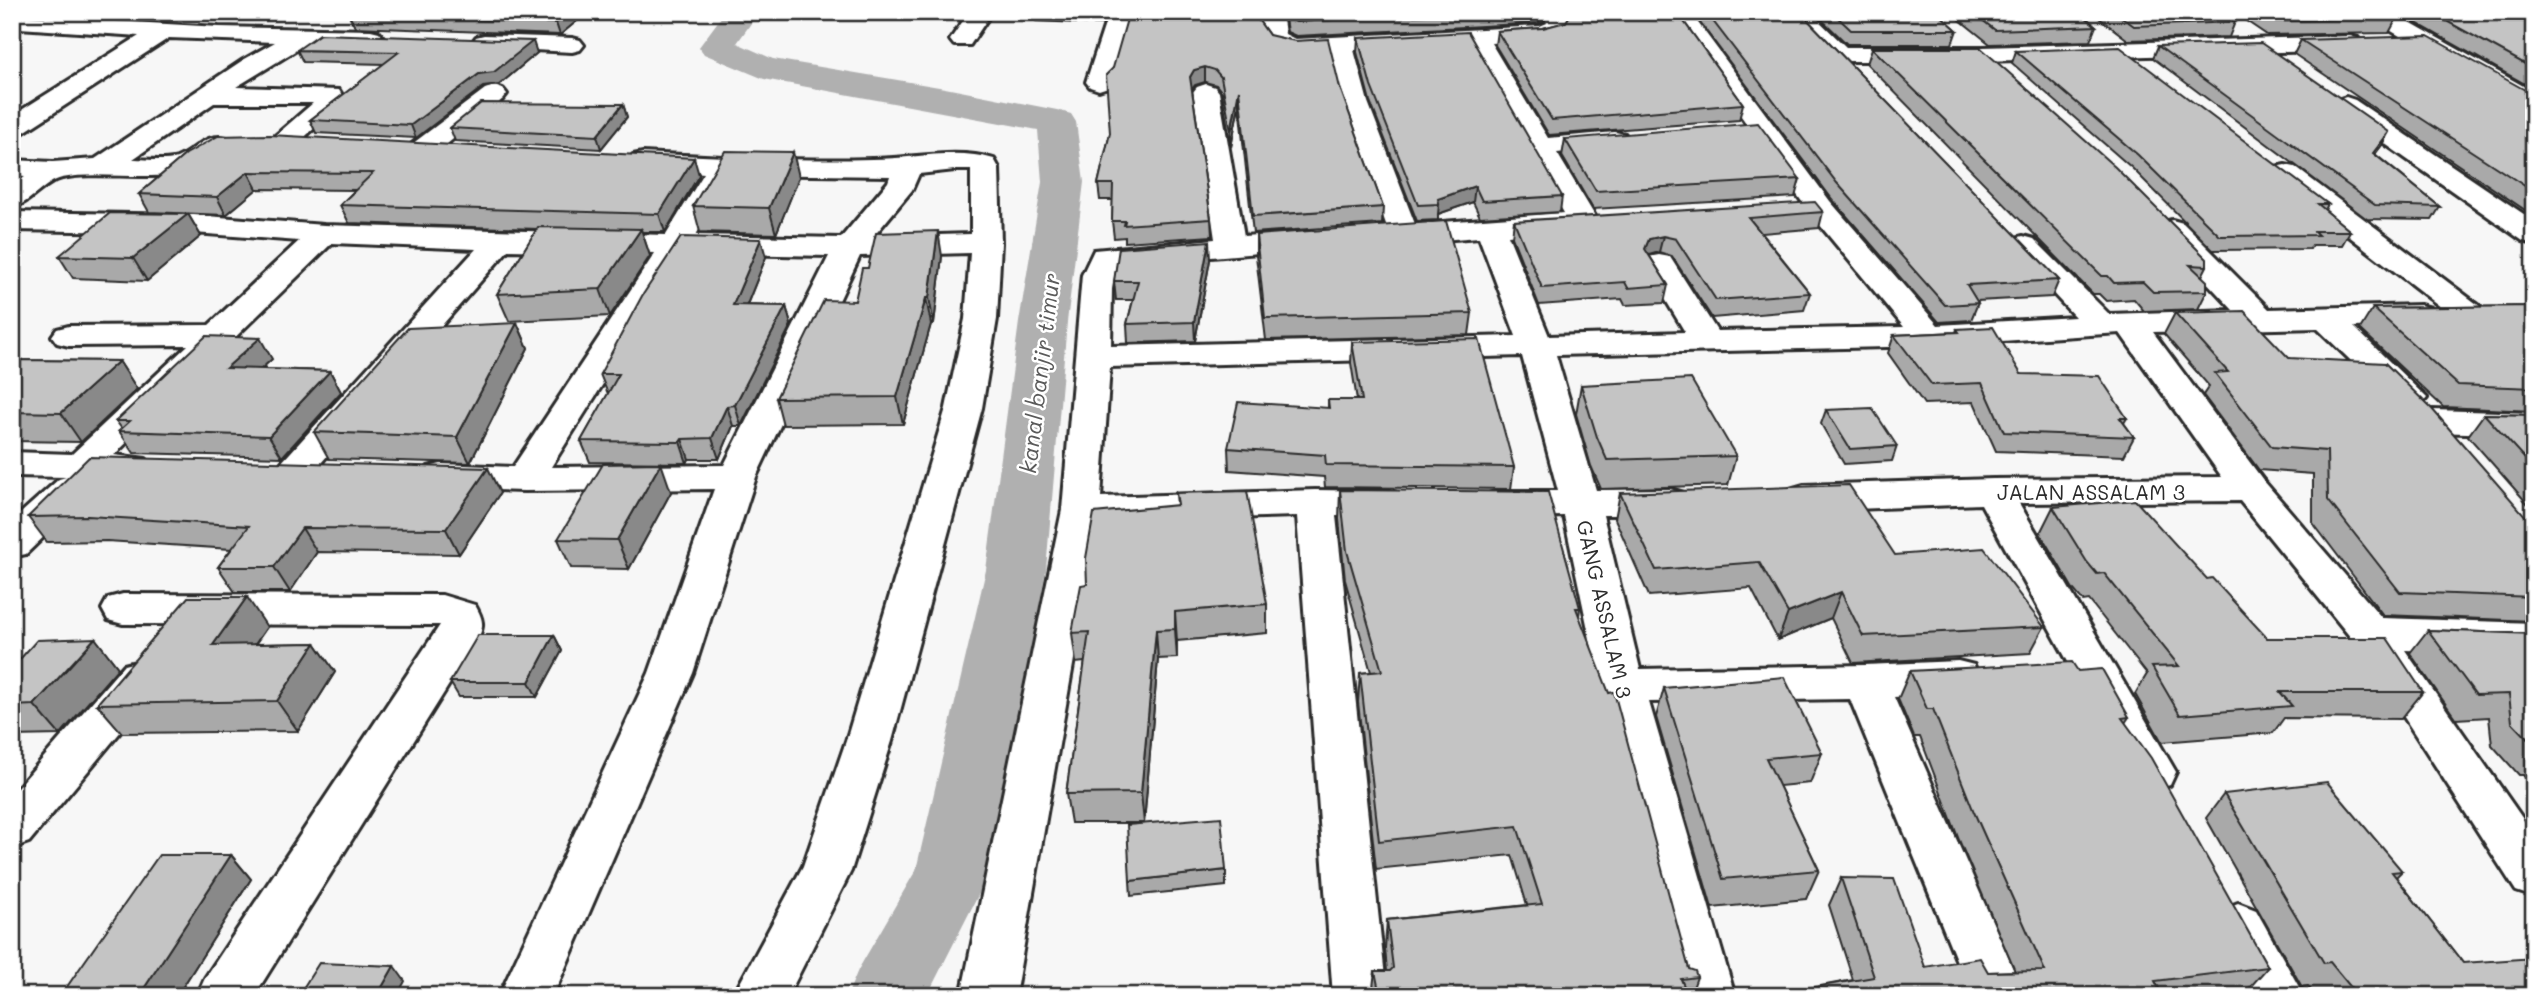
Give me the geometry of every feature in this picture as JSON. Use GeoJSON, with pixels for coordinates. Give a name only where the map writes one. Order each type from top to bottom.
{"type":"FeatureCollection","features":[{"type":"Feature","properties":{"kind":"street"},"geometry":{"type":"LineString","coordinates":[[20,27],[51,12]]}},
{"type":"Feature","properties":{"kind":"street"},"geometry":{"type":"LineString","coordinates":[[103,167],[253,65],[345,12]]}},
{"type":"Feature","properties":{"kind":"street"},"geometry":{"type":"LineString","coordinates":[[962,40],[981,12]]}},
{"type":"Feature","properties":{"kind":"street"},"geometry":{"type":"LineString","coordinates":[[1099,82],[1121,12]]}},
{"type":"Feature","properties":{"kind":"street"},"geometry":{"type":"LineString","coordinates":[[1270,12],[1277,41],[1292,46],[1541,33],[1555,29],[1559,23],[1553,12]]}},
{"type":"Feature","properties":{"kind":"street"},"geometry":{"type":"LineString","coordinates":[[1422,12],[1432,38]]}},
{"type":"Feature","properties":{"kind":"street"},"geometry":{"type":"LineString","coordinates":[[1678,12],[1750,129],[1806,208],[1929,337]]}},
{"type":"Feature","properties":{"kind":"street"},"geometry":{"type":"LineString","coordinates":[[1797,12],[1867,83]]}},
{"type":"Feature","properties":{"kind":"street"},"geometry":{"type":"LineString","coordinates":[[2375,12],[2534,103]]}},
{"type":"Feature","properties":{"kind":"street"},"geometry":{"type":"LineString","coordinates":[[2232,26],[2295,69]]}},
{"type":"Feature","properties":{"kind":"street"},"geometry":{"type":"LineString","coordinates":[[20,27],[399,38]]}},
{"type":"Feature","properties":{"kind":"street"},"geometry":{"type":"LineString","coordinates":[[2090,27],[2152,73]]}},
{"type":"Feature","properties":{"kind":"street"},"geometry":{"type":"LineString","coordinates":[[1952,29],[2014,81]]}},
{"type":"Feature","properties":{"kind":"street"},"geometry":{"type":"LineString","coordinates":[[12,128],[164,31]]}},
{"type":"Feature","properties":{"kind":"street"},"geometry":{"type":"LineString","coordinates":[[988,996],[1081,510],[1098,279],[1102,259],[1121,254],[1597,220],[1539,147],[1476,37]]}},
{"type":"Feature","properties":{"kind":"street"},"geometry":{"type":"LineString","coordinates":[[466,41],[572,45]]}},
{"type":"Feature","properties":{"kind":"street"},"geometry":{"type":"LineString","coordinates":[[1840,54],[1983,54],[2422,41]]}},
{"type":"Feature","properties":{"kind":"street"},"geometry":{"type":"LineString","coordinates":[[1340,43],[1355,102],[1404,234]]}},
{"type":"Feature","properties":{"kind":"street"},"geometry":{"type":"LineString","coordinates":[[1206,92],[1231,247]]}},
{"type":"Feature","properties":{"kind":"street"},"geometry":{"type":"LineString","coordinates":[[2329,93],[2534,235]]}},
{"type":"Feature","properties":{"kind":"street"},"geometry":{"type":"LineString","coordinates":[[463,152],[410,149],[494,94]]}},
{"type":"Feature","properties":{"kind":"street"},"geometry":{"type":"LineString","coordinates":[[208,95],[330,95],[332,100],[326,108],[261,140]]}},
{"type":"Feature","properties":{"kind":"street"},"geometry":{"type":"LineString","coordinates":[[1539,147],[1645,138]]}},
{"type":"Feature","properties":{"kind":"street"},"geometry":{"type":"LineString","coordinates":[[12,168],[53,170],[173,167],[186,164],[223,141],[261,140],[320,144]]}},
{"type":"Feature","properties":{"kind":"street"},"geometry":{"type":"LineString","coordinates":[[1094,357],[1929,337],[2115,324],[2483,314],[2264,157]]}},
{"type":"Feature","properties":{"kind":"street"},"geometry":{"type":"LineString","coordinates":[[613,160],[722,166],[907,167],[973,161],[984,165],[986,243],[981,319],[964,408],[869,741],[826,871],[760,996]]}},
{"type":"Feature","properties":{"kind":"street"},"geometry":{"type":"LineString","coordinates":[[524,479],[722,166]]}},
{"type":"Feature","properties":{"kind":"street"},"geometry":{"type":"LineString","coordinates":[[526,996],[671,673],[737,477],[849,247],[902,184],[907,167]]}},
{"type":"Feature","properties":{"kind":"street"},"geometry":{"type":"LineString","coordinates":[[12,199],[53,170]]}},
{"type":"Feature","properties":{"kind":"street"},"geometry":{"type":"LineString","coordinates":[[2153,209],[2260,319]]}},
{"type":"Feature","properties":{"kind":"street"},"geometry":{"type":"LineString","coordinates":[[12,221],[194,224],[324,234],[500,241],[849,247],[986,243]]}},
{"type":"Feature","properties":{"kind":"street"},"geometry":{"type":"LineString","coordinates":[[2005,226],[2115,324],[2371,633],[2534,876]]}},
{"type":"Feature","properties":{"kind":"street","name":"GANG ASSALAM 3"},"geometry":{"type":"LineString","coordinates":[[1490,227],[1536,346],[1581,505],[1622,686],[1708,996]]}},
{"type":"Feature","properties":{"kind":"street"},"geometry":{"type":"LineString","coordinates":[[12,544],[218,335],[324,234]]}},
{"type":"Feature","properties":{"kind":"street"},"geometry":{"type":"LineString","coordinates":[[293,472],[500,241]]}},
{"type":"Feature","properties":{"kind":"street"},"geometry":{"type":"LineString","coordinates":[[1659,264],[1708,343]]}},
{"type":"Feature","properties":{"kind":"street"},"geometry":{"type":"LineString","coordinates":[[2325,317],[2432,421],[2458,452]]}},
{"type":"Feature","properties":{"kind":"street"},"geometry":{"type":"LineString","coordinates":[[69,336],[218,335]]}},
{"type":"Feature","properties":{"kind":"street"},"geometry":{"type":"LineString","coordinates":[[2432,421],[2534,424]]}},
{"type":"Feature","properties":{"kind":"street"},"geometry":{"type":"LineString","coordinates":[[12,464],[162,468]]}},
{"type":"Feature","properties":{"kind":"street"},"geometry":{"type":"LineString","coordinates":[[254,470],[334,473]]}},
{"type":"Feature","properties":{"kind":"street"},"geometry":{"type":"LineString","coordinates":[[402,475],[524,479],[737,477]]}},
{"type":"Feature","properties":{"kind":"street","name":"JALAN ASSALAM 3"},"geometry":{"type":"LineString","coordinates":[[1773,499],[1993,491],[2250,489]]}},
{"type":"Feature","properties":{"kind":"street"},"geometry":{"type":"LineString","coordinates":[[1993,491],[2076,671],[2170,802]]}},
{"type":"Feature","properties":{"kind":"street"},"geometry":{"type":"LineString","coordinates":[[1081,510],[1315,503],[1581,505],[1705,501]]}},
{"type":"Feature","properties":{"kind":"street"},"geometry":{"type":"LineString","coordinates":[[1315,503],[1360,996]]}},
{"type":"Feature","properties":{"kind":"street"},"geometry":{"type":"LineString","coordinates":[[123,609],[442,610],[460,616],[461,629],[224,996]]}},
{"type":"Feature","properties":{"kind":"street"},"geometry":{"type":"LineString","coordinates":[[12,828],[197,609]]}},
{"type":"Feature","properties":{"kind":"street"},"geometry":{"type":"LineString","coordinates":[[2371,633],[2534,639]]}},
{"type":"Feature","properties":{"kind":"street"},"geometry":{"type":"LineString","coordinates":[[1622,686],[1866,682],[2001,675]]}},
{"type":"Feature","properties":{"kind":"street"},"geometry":{"type":"LineString","coordinates":[[1866,682],[1998,996]]}},
{"type":"Feature","properties":{"kind":"street"},"geometry":{"type":"LineString","coordinates":[[2217,887],[2277,996]]}},
{"type":"Feature","properties":{"kind":"building"},"geometry":{"type":"Polygon","coordinates":[[[353,12],[570,12],[556,23],[349,15],[353,12]]]}},
{"type":"Feature","properties":{"kind":"building"},"geometry":{"type":"Polygon","coordinates":[[[1129,12],[1258,12],[1259,21],[1269,35],[1295,41],[1328,39],[1340,88],[1383,207],[1253,216],[1239,90],[1231,131],[1221,77],[1215,70],[1205,67],[1194,70],[1190,77],[1211,219],[1124,225],[1125,221],[1112,221],[1113,184],[1098,184],[1110,133],[1106,75],[1113,68],[1129,12]]]}},
{"type":"Feature","properties":{"kind":"building"},"geometry":{"type":"Polygon","coordinates":[[[1287,12],[1484,12],[1296,22],[1288,18],[1287,12]]]}},
{"type":"Feature","properties":{"kind":"building"},"geometry":{"type":"Polygon","coordinates":[[[1572,12],[1677,12],[1743,104],[1552,120],[1497,31],[1543,28],[1566,22],[1572,12]]]}},
{"type":"Feature","properties":{"kind":"building"},"geometry":{"type":"Polygon","coordinates":[[[1706,12],[1800,12],[2059,280],[1967,285],[1978,303],[1945,305],[1837,183],[1706,12]]]}},
{"type":"Feature","properties":{"kind":"building"},"geometry":{"type":"Polygon","coordinates":[[[1832,12],[1937,12],[1957,30],[1851,30],[1832,12]]]}},
{"type":"Feature","properties":{"kind":"building"},"geometry":{"type":"Polygon","coordinates":[[[1972,12],[2079,12],[2096,26],[1995,30],[1972,12]]]}},
{"type":"Feature","properties":{"kind":"building"},"geometry":{"type":"Polygon","coordinates":[[[2115,12],[2222,12],[2235,22],[2134,26],[2115,12]]]}},
{"type":"Feature","properties":{"kind":"building"},"geometry":{"type":"Polygon","coordinates":[[[2260,12],[2388,12],[2397,18],[2274,21],[2260,12]]]}},
{"type":"Feature","properties":{"kind":"building"},"geometry":{"type":"Polygon","coordinates":[[[2430,12],[2520,12],[2534,18],[2534,69],[2430,12]]]}},
{"type":"Feature","properties":{"kind":"building"},"geometry":{"type":"Polygon","coordinates":[[[1468,32],[1562,196],[1482,201],[1475,186],[1438,199],[1439,204],[1418,205],[1371,86],[1358,38],[1468,32]]]}},
{"type":"Feature","properties":{"kind":"building"},"geometry":{"type":"Polygon","coordinates":[[[320,34],[533,41],[494,72],[479,74],[411,125],[310,120],[399,52],[297,50],[320,34]]]}},
{"type":"Feature","properties":{"kind":"building"},"geometry":{"type":"Polygon","coordinates":[[[2428,36],[2534,95],[2534,192],[2301,40],[2428,36]]]}},
{"type":"Feature","properties":{"kind":"building"},"geometry":{"type":"Polygon","coordinates":[[[2261,43],[2389,132],[2373,153],[2440,207],[2375,205],[2158,46],[2261,43]]]}},
{"type":"Feature","properties":{"kind":"building"},"geometry":{"type":"Polygon","coordinates":[[[2120,47],[2328,204],[2318,204],[2350,231],[2314,231],[2318,235],[2220,236],[2138,155],[2016,51],[2120,47]]]}},
{"type":"Feature","properties":{"kind":"building"},"geometry":{"type":"Polygon","coordinates":[[[1872,48],[1981,48],[2115,167],[2207,259],[2207,266],[2190,265],[2207,281],[2207,291],[2153,292],[2143,282],[2114,283],[2108,276],[2102,276],[1872,48]]]}},
{"type":"Feature","properties":{"kind":"building"},"geometry":{"type":"Polygon","coordinates":[[[481,103],[623,104],[597,136],[450,128],[481,103]]]}},
{"type":"Feature","properties":{"kind":"building"},"geometry":{"type":"Polygon","coordinates":[[[1758,123],[1800,179],[1596,191],[1565,139],[1758,123]]]}},
{"type":"Feature","properties":{"kind":"building"},"geometry":{"type":"Polygon","coordinates":[[[270,135],[694,158],[659,214],[340,205],[373,173],[248,172],[217,197],[139,194],[186,154],[218,136],[270,135]]]}},
{"type":"Feature","properties":{"kind":"building"},"geometry":{"type":"Polygon","coordinates":[[[725,151],[793,152],[769,208],[693,206],[725,151]]]}},
{"type":"Feature","properties":{"kind":"building"},"geometry":{"type":"Polygon","coordinates":[[[1815,202],[1823,212],[1749,218],[1810,293],[1716,300],[1676,239],[1663,236],[1649,239],[1645,249],[1668,285],[1628,288],[1625,282],[1542,288],[1514,221],[1815,202]]]}},
{"type":"Feature","properties":{"kind":"building"},"geometry":{"type":"Polygon","coordinates":[[[110,213],[188,214],[133,258],[59,256],[110,213]]]}},
{"type":"Feature","properties":{"kind":"building"},"geometry":{"type":"Polygon","coordinates":[[[1446,221],[1472,313],[1265,318],[1256,235],[1446,221]]]}},
{"type":"Feature","properties":{"kind":"building"},"geometry":{"type":"Polygon","coordinates":[[[538,227],[641,229],[600,289],[497,294],[538,227]]]}},
{"type":"Feature","properties":{"kind":"building"},"geometry":{"type":"Polygon","coordinates":[[[938,231],[929,298],[926,298],[897,397],[776,398],[824,300],[855,301],[862,268],[868,268],[876,233],[938,231]]]}},
{"type":"Feature","properties":{"kind":"building"},"geometry":{"type":"Polygon","coordinates":[[[681,237],[761,239],[733,305],[786,306],[735,405],[727,406],[712,438],[682,439],[680,442],[581,441],[619,374],[600,374],[642,296],[681,237]]]}},
{"type":"Feature","properties":{"kind":"building"},"geometry":{"type":"Polygon","coordinates":[[[1209,241],[1194,322],[1127,324],[1138,281],[1114,281],[1119,248],[1209,241]]]}},
{"type":"Feature","properties":{"kind":"building"},"geometry":{"type":"Polygon","coordinates":[[[2534,306],[2534,388],[2458,385],[2373,308],[2534,306]]]}},
{"type":"Feature","properties":{"kind":"building"},"geometry":{"type":"Polygon","coordinates":[[[2244,311],[2289,358],[2385,363],[2432,409],[2534,526],[2534,597],[2400,592],[2328,500],[2327,451],[2272,447],[2215,373],[2228,372],[2175,313],[2244,311]]]}},
{"type":"Feature","properties":{"kind":"building"},"geometry":{"type":"Polygon","coordinates":[[[517,323],[457,437],[314,432],[408,328],[517,323]]]}},
{"type":"Feature","properties":{"kind":"building"},"geometry":{"type":"Polygon","coordinates":[[[1993,327],[2021,374],[2099,376],[2127,418],[2120,418],[2134,437],[2004,432],[1982,383],[1932,385],[1894,335],[1959,332],[1957,329],[1993,327]]]}},
{"type":"Feature","properties":{"kind":"building"},"geometry":{"type":"Polygon","coordinates":[[[206,336],[260,338],[226,368],[330,371],[269,436],[119,431],[130,421],[116,421],[206,336]]]}},
{"type":"Feature","properties":{"kind":"building"},"geometry":{"type":"Polygon","coordinates":[[[1479,339],[1514,467],[1326,465],[1325,455],[1228,448],[1238,402],[1329,408],[1328,400],[1362,400],[1352,342],[1479,339]]]}},
{"type":"Feature","properties":{"kind":"building"},"geometry":{"type":"Polygon","coordinates":[[[12,360],[119,361],[61,413],[12,412],[12,360]]]}},
{"type":"Feature","properties":{"kind":"building"},"geometry":{"type":"Polygon","coordinates":[[[1691,379],[1736,456],[1607,460],[1581,385],[1691,379]]]}},
{"type":"Feature","properties":{"kind":"building"},"geometry":{"type":"Polygon","coordinates":[[[1872,408],[1897,446],[1850,449],[1826,410],[1872,408]]]}},
{"type":"Feature","properties":{"kind":"building"},"geometry":{"type":"Polygon","coordinates":[[[2484,414],[2534,415],[2534,469],[2484,414]]]}},
{"type":"Feature","properties":{"kind":"building"},"geometry":{"type":"Polygon","coordinates":[[[89,457],[488,468],[446,529],[302,528],[274,567],[218,567],[249,526],[88,516],[28,517],[89,457]]]}},
{"type":"Feature","properties":{"kind":"building"},"geometry":{"type":"Polygon","coordinates":[[[661,463],[617,540],[558,539],[603,464],[661,463]]]}},
{"type":"Feature","properties":{"kind":"building"},"geometry":{"type":"Polygon","coordinates":[[[1849,485],[1895,555],[1984,548],[2044,627],[1863,636],[1841,592],[1788,613],[1759,562],[1656,570],[1620,493],[1849,485]]]}},
{"type":"Feature","properties":{"kind":"building"},"geometry":{"type":"Polygon","coordinates":[[[1340,490],[1548,492],[1580,608],[1576,608],[1609,693],[1614,692],[1689,969],[1695,971],[1697,977],[1681,979],[1688,996],[1380,996],[1375,971],[1390,971],[1393,968],[1387,920],[1542,904],[1517,826],[1379,841],[1360,673],[1382,671],[1347,551],[1340,490]]]}},
{"type":"Feature","properties":{"kind":"building"},"geometry":{"type":"Polygon","coordinates":[[[1247,491],[1267,604],[1175,612],[1175,629],[1156,630],[1141,793],[1066,794],[1089,632],[1072,633],[1081,585],[1087,584],[1086,558],[1094,513],[1178,505],[1176,493],[1247,491]]]}},
{"type":"Feature","properties":{"kind":"building"},"geometry":{"type":"Polygon","coordinates":[[[2135,500],[2207,579],[2212,578],[2267,638],[2387,638],[2423,692],[2280,692],[2292,706],[2180,715],[2152,667],[2179,666],[2104,573],[2097,574],[2087,562],[2053,507],[2135,500]]]}},
{"type":"Feature","properties":{"kind":"building"},"geometry":{"type":"Polygon","coordinates":[[[188,597],[247,597],[213,645],[315,643],[277,701],[97,704],[188,597]]]}},
{"type":"Feature","properties":{"kind":"building"},"geometry":{"type":"Polygon","coordinates":[[[2428,630],[2534,634],[2534,745],[2512,722],[2509,694],[2476,695],[2428,630]]]}},
{"type":"Feature","properties":{"kind":"building"},"geometry":{"type":"Polygon","coordinates":[[[478,635],[554,635],[529,682],[450,682],[478,635]]]}},
{"type":"Feature","properties":{"kind":"building"},"geometry":{"type":"Polygon","coordinates":[[[95,638],[34,705],[12,706],[12,668],[37,640],[95,638]]]}},
{"type":"Feature","properties":{"kind":"building"},"geometry":{"type":"Polygon","coordinates":[[[2072,662],[2078,671],[2102,669],[2129,717],[2122,718],[2151,758],[2268,967],[2155,981],[2163,996],[1808,996],[1805,989],[1874,977],[1841,878],[1894,879],[1925,967],[1980,958],[1988,972],[2045,971],[1974,812],[1933,709],[1927,709],[1910,671],[2072,662]]]}},
{"type":"Feature","properties":{"kind":"building"},"geometry":{"type":"Polygon","coordinates":[[[1784,677],[1822,753],[1766,758],[1819,870],[1723,879],[1664,688],[1784,677]]]}},
{"type":"Feature","properties":{"kind":"building"},"geometry":{"type":"Polygon","coordinates":[[[2327,782],[2402,871],[2392,872],[2463,963],[2534,958],[2534,996],[2358,996],[2330,962],[2324,963],[2224,794],[2327,782]]]}},
{"type":"Feature","properties":{"kind":"building"},"geometry":{"type":"Polygon","coordinates":[[[1221,817],[1226,870],[1130,881],[1127,825],[1221,817]]]}},
{"type":"Feature","properties":{"kind":"building"},"geometry":{"type":"Polygon","coordinates":[[[159,855],[231,855],[143,990],[64,991],[159,855]]]}},
{"type":"Feature","properties":{"kind":"building"},"geometry":{"type":"Polygon","coordinates":[[[319,963],[394,966],[377,996],[298,996],[319,963]]]}},
{"type":"Feature","properties":{"kind":"waterway","name":"kanal banjir timur"},"geometry":{"type":"LineString","coordinates":[[742,12],[716,47],[764,68],[945,99],[1057,122],[1063,182],[1043,322],[1016,570],[951,876],[886,996]]}}]}
